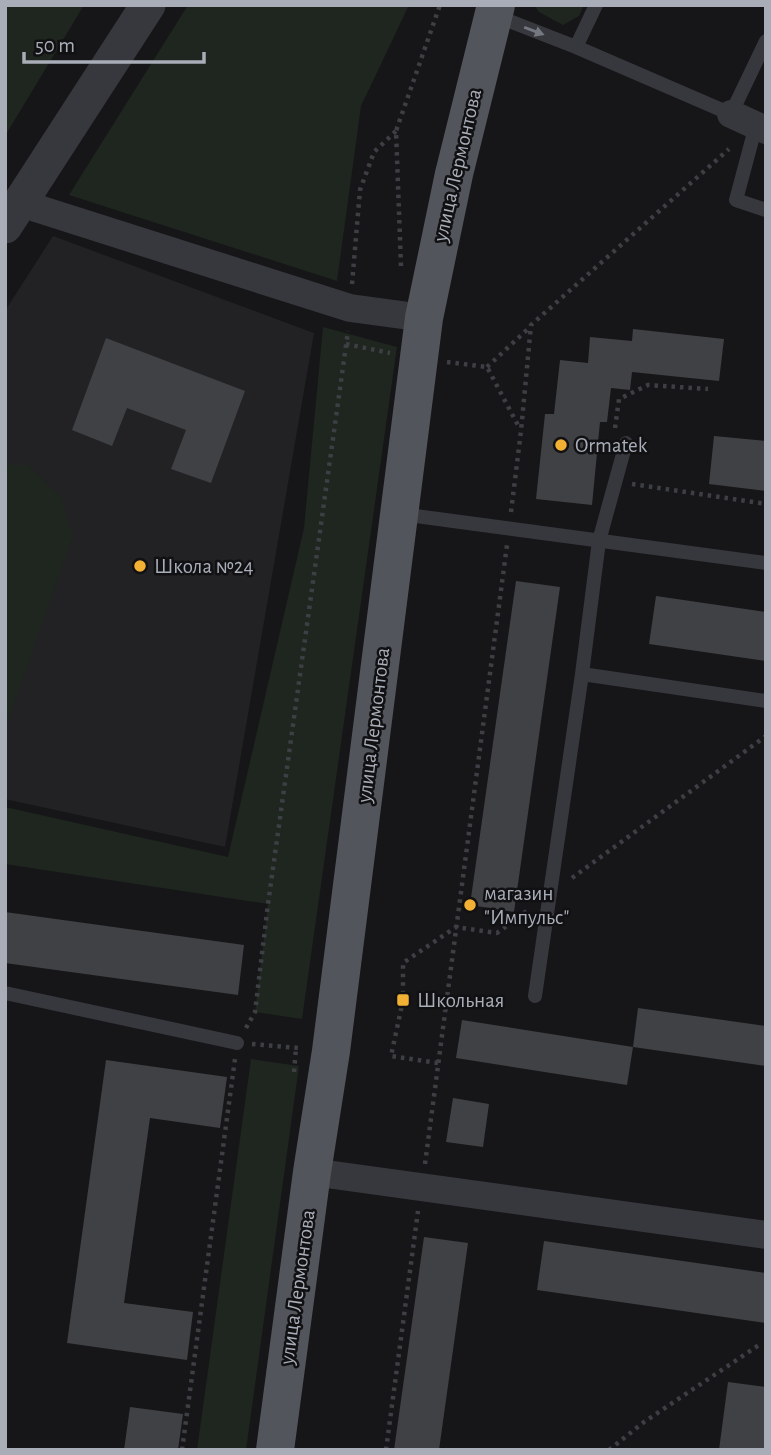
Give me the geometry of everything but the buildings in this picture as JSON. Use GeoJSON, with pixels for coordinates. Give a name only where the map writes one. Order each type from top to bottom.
{"type":"FeatureCollection","features":[{"type":"Feature","properties":{"kind":"main road","name":"улица Лермонтова"},"geometry":{"type":"LineString","coordinates":[[275,1450],[331,1051],[399,514],[414,317],[454,174],[494,10]]}},
{"type":"Feature","properties":{"kind":"street"},"geometry":{"type":"LineString","coordinates":[[148,5],[10,209],[350,308],[414,317]]}},
{"type":"Feature","properties":{"kind":"street"},"geometry":{"type":"LineString","coordinates":[[312,1172],[766,1235]]}},
{"type":"Feature","properties":{"kind":"lane"},"geometry":{"type":"LineString","coordinates":[[576,47],[596,5]]}},
{"type":"Feature","properties":{"kind":"lane"},"geometry":{"type":"LineString","coordinates":[[494,10],[751,123]]}},
{"type":"Feature","properties":{"kind":"lane"},"geometry":{"type":"LineString","coordinates":[[766,41],[736,200],[766,210]]}},
{"type":"Feature","properties":{"kind":"lane"},"geometry":{"type":"LineString","coordinates":[[535,996],[599,541],[615,482],[620,441]]}},
{"type":"Feature","properties":{"kind":"lane"},"geometry":{"type":"LineString","coordinates":[[399,514],[766,563]]}},
{"type":"Feature","properties":{"kind":"lane"},"geometry":{"type":"LineString","coordinates":[[582,674],[766,701]]}},
{"type":"Feature","properties":{"kind":"lane"},"geometry":{"type":"LineString","coordinates":[[5,993],[237,1042]]}},
{"type":"Feature","properties":{"kind":"path"},"geometry":{"type":"LineString","coordinates":[[414,317],[396,131],[440,5]]}},
{"type":"Feature","properties":{"kind":"path"},"geometry":{"type":"LineString","coordinates":[[462,365],[487,367],[751,123]]}},
{"type":"Feature","properties":{"kind":"path"},"geometry":{"type":"LineString","coordinates":[[182,1450],[237,1042],[255,1012],[346,344],[360,190],[373,152],[396,131]]}},
{"type":"Feature","properties":{"kind":"path"},"geometry":{"type":"LineString","coordinates":[[386,1450],[509,529],[531,325]]}},
{"type":"Feature","properties":{"kind":"path"},"geometry":{"type":"LineString","coordinates":[[346,344],[394,354]]}},
{"type":"Feature","properties":{"kind":"path"},"geometry":{"type":"LineString","coordinates":[[487,367],[521,431]]}},
{"type":"Feature","properties":{"kind":"path"},"geometry":{"type":"LineString","coordinates":[[620,441],[619,399],[648,385],[708,389]]}},
{"type":"Feature","properties":{"kind":"path"},"geometry":{"type":"LineString","coordinates":[[615,482],[766,503]]}},
{"type":"Feature","properties":{"kind":"path"},"geometry":{"type":"LineString","coordinates":[[511,513],[523,514]]}},
{"type":"Feature","properties":{"kind":"path"},"geometry":{"type":"LineString","coordinates":[[438,1063],[391,1056],[403,1000],[403,964],[456,927],[497,933],[766,736]]}},
{"type":"Feature","properties":{"kind":"path"},"geometry":{"type":"LineString","coordinates":[[237,1042],[310,1049]]}},
{"type":"Feature","properties":{"kind":"path"},"geometry":{"type":"LineString","coordinates":[[609,1450],[644,1422],[759,1345]]}},
{"type":"Feature","properties":{"kind":"shaded area"},"geometry":{"type":"Polygon","coordinates":[[[5,5],[84,5],[5,136],[5,5]]]}},
{"type":"Feature","properties":{"kind":"shaded area"},"geometry":{"type":"Polygon","coordinates":[[[188,5],[409,5],[361,106],[337,281],[69,195],[188,5]]]}},
{"type":"Feature","properties":{"kind":"shaded area"},"geometry":{"type":"Polygon","coordinates":[[[534,5],[584,5],[579,16],[563,25],[539,12],[534,5]]]}},
{"type":"Feature","properties":{"kind":"shaded area","name":"Школа №24"},"geometry":{"type":"Polygon","coordinates":[[[53,236],[314,333],[225,847],[5,799],[5,311],[53,236]]]}},
{"type":"Feature","properties":{"kind":"shaded area"},"geometry":{"type":"Polygon","coordinates":[[[323,327],[397,347],[302,1019],[255,1012],[268,904],[5,864],[5,807],[228,857],[304,528],[323,327]]]}},
{"type":"Feature","properties":{"kind":"shaded area"},"geometry":{"type":"Polygon","coordinates":[[[5,465],[28,465],[60,496],[73,536],[9,718],[5,721],[5,465]]]}},
{"type":"Feature","properties":{"kind":"shaded area"},"geometry":{"type":"Polygon","coordinates":[[[251,1059],[299,1066],[246,1450],[197,1450],[251,1059]]]}},
{"type":"Feature","properties":{"kind":"place","name":"Ormatek"},"geometry":{"type":"Point","coordinates":[561,445]}},
{"type":"Feature","properties":{"kind":"place","name":"Школа №24"},"geometry":{"type":"Point","coordinates":[140,566]}},
{"type":"Feature","properties":{"kind":"place","name":"магазин \"Импульс\""},"geometry":{"type":"Point","coordinates":[470,905]}},
{"type":"Feature","properties":{"kind":"place","name":"Школьная"},"geometry":{"type":"Point","coordinates":[403,1000]}}]}
